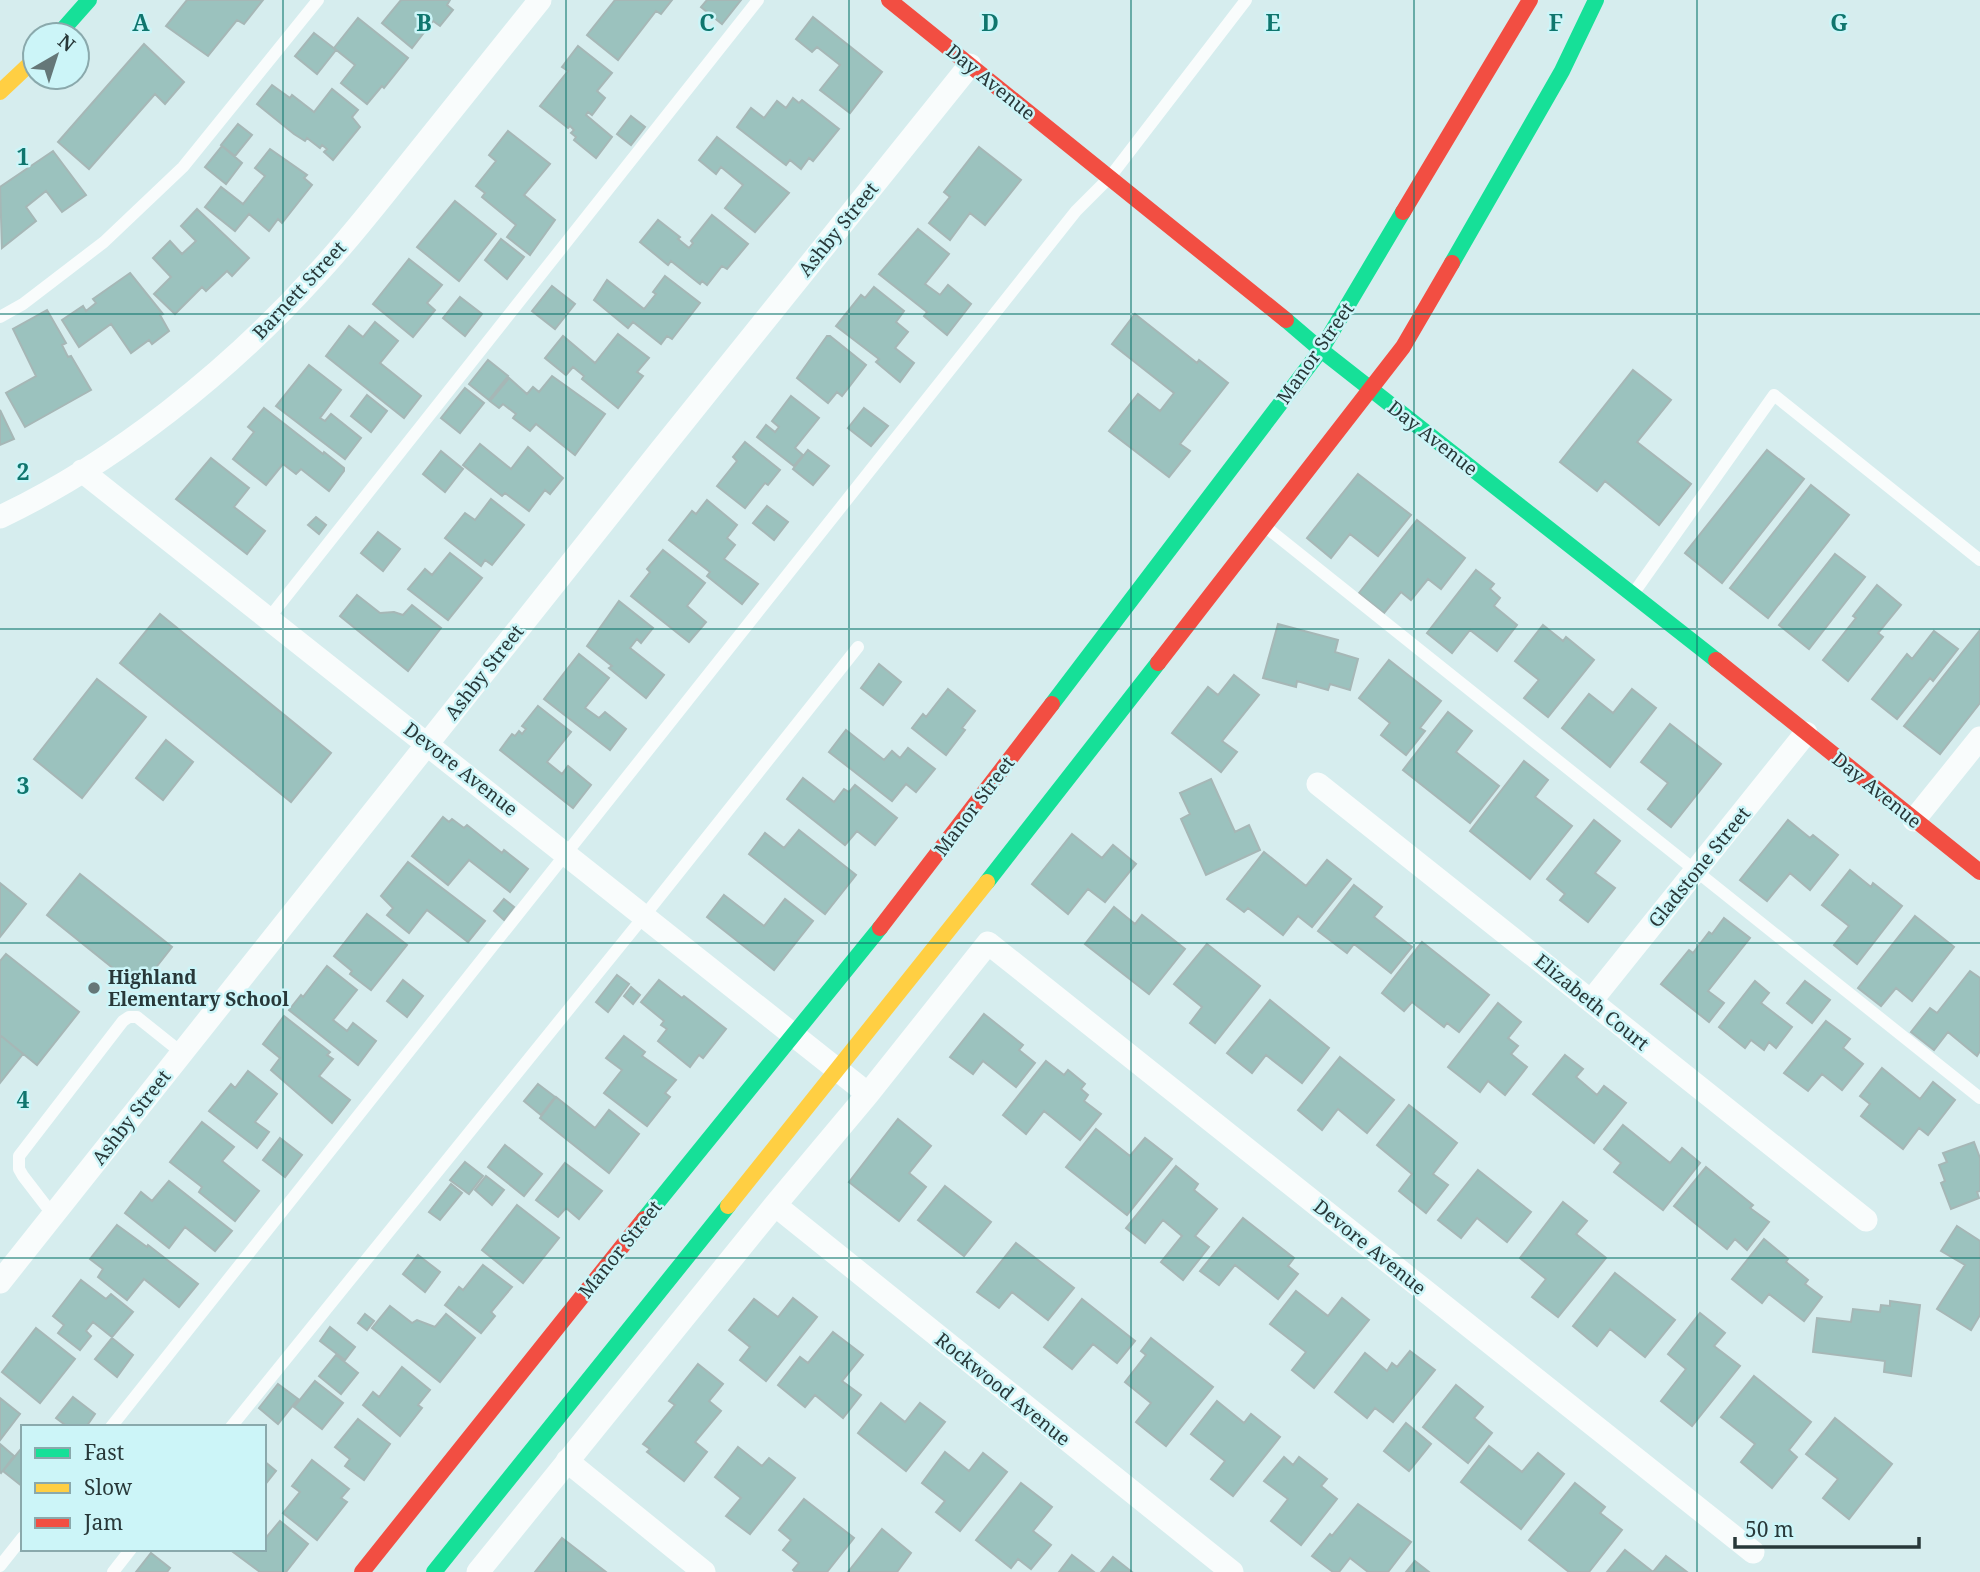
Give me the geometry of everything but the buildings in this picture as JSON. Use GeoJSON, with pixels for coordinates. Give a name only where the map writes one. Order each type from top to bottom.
{"type":"FeatureCollection","features":[{"type":"Feature","properties":{"kind":"main road"},"geometry":{"type":"LineString","coordinates":[[70,21],[89,0]]}},
{"type":"Feature","properties":{"kind":"main road","name":"Day Avenue"},"geometry":{"type":"LineString","coordinates":[[889,0],[1321,350],[1633,594],[1980,872]]}},
{"type":"Feature","properties":{"kind":"main road","name":"Manor Street"},"geometry":{"type":"LineString","coordinates":[[362,1572],[793,1033],[901,903],[1321,350],[1530,0]]}},
{"type":"Feature","properties":{"kind":"main road"},"geometry":{"type":"LineString","coordinates":[[434,1572],[945,936],[1403,347],[1562,71],[1596,0]]}},
{"type":"Feature","properties":{"kind":"main road"},"geometry":{"type":"LineString","coordinates":[[0,92],[21,72]]}},
{"type":"Feature","properties":{"kind":"street","name":"Barnett Street"},"geometry":{"type":"LineString","coordinates":[[0,517],[82,471],[146,428],[206,381],[263,330],[366,217],[540,0]]}},
{"type":"Feature","properties":{"kind":"street","name":"Ashby Street"},"geometry":{"type":"LineString","coordinates":[[0,1282],[970,65]]}},
{"type":"Feature","properties":{"kind":"street","name":"Devore Avenue"},"geometry":{"type":"LineString","coordinates":[[82,471],[868,1094],[988,943],[1753,1552]]}},
{"type":"Feature","properties":{"kind":"street","name":"Gladstone Street"},"geometry":{"type":"LineString","coordinates":[[1591,1001],[1806,733]]}},
{"type":"Feature","properties":{"kind":"street"},"geometry":{"type":"LineString","coordinates":[[1914,820],[1980,738]]}},
{"type":"Feature","properties":{"kind":"street","name":"Elizabeth Court"},"geometry":{"type":"LineString","coordinates":[[1318,783],[1866,1220]]}},
{"type":"Feature","properties":{"kind":"street"},"geometry":{"type":"LineString","coordinates":[[478,1572],[868,1094]]}},
{"type":"Feature","properties":{"kind":"street","name":"Rockwood Avenue"},"geometry":{"type":"LineString","coordinates":[[775,1205],[1232,1572]]}},
{"type":"Feature","properties":{"kind":"street"},"geometry":{"type":"LineString","coordinates":[[567,1461],[705,1572]]}},
{"type":"Feature","properties":{"kind":"lane"},"geometry":{"type":"LineString","coordinates":[[0,317],[23,304],[104,242],[183,167],[318,0]]}},
{"type":"Feature","properties":{"kind":"lane"},"geometry":{"type":"LineString","coordinates":[[269,618],[758,0]]}},
{"type":"Feature","properties":{"kind":"lane"},"geometry":{"type":"LineString","coordinates":[[113,1425],[1076,211],[1110,177],[1246,0]]}},
{"type":"Feature","properties":{"kind":"lane"},"geometry":{"type":"LineString","coordinates":[[1633,594],[1774,395],[1980,559]]}},
{"type":"Feature","properties":{"kind":"lane"},"geometry":{"type":"LineString","coordinates":[[1264,526],[1980,1098]]}},
{"type":"Feature","properties":{"kind":"lane"},"geometry":{"type":"LineString","coordinates":[[233,1425],[858,647]]}},
{"type":"Feature","properties":{"kind":"lane"},"geometry":{"type":"LineString","coordinates":[[53,1215],[23,1176],[19,1169],[19,1156],[123,1021],[129,1017],[137,1017],[182,1053]]}},
{"type":"Feature","properties":{"kind":"lane"},"geometry":{"type":"LineString","coordinates":[[0,1566],[21,1540]]}},
{"type":"Feature","properties":{"kind":"lane"},"geometry":{"type":"LineString","coordinates":[[113,1572],[129,1551]]}},
{"type":"Feature","properties":{"kind":"traffic: fast"},"geometry":{"type":"LineString","coordinates":[[70,21],[89,0]]}},
{"type":"Feature","properties":{"kind":"traffic: fast"},"geometry":{"type":"LineString","coordinates":[[1452,263],[1562,71],[1596,0]]}},
{"type":"Feature","properties":{"kind":"traffic: fast"},"geometry":{"type":"LineString","coordinates":[[1052,704],[1321,350],[1403,212]]}},
{"type":"Feature","properties":{"kind":"traffic: fast"},"geometry":{"type":"LineString","coordinates":[[1286,320],[1716,660]]}},
{"type":"Feature","properties":{"kind":"traffic: fast"},"geometry":{"type":"LineString","coordinates":[[987,882],[1158,663]]}},
{"type":"Feature","properties":{"kind":"traffic: fast"},"geometry":{"type":"LineString","coordinates":[[644,1219],[880,928]]}},
{"type":"Feature","properties":{"kind":"traffic: fast"},"geometry":{"type":"LineString","coordinates":[[434,1572],[728,1206]]}},
{"type":"Feature","properties":{"kind":"traffic: slow"},"geometry":{"type":"LineString","coordinates":[[0,92],[21,72]]}},
{"type":"Feature","properties":{"kind":"traffic: slow"},"geometry":{"type":"LineString","coordinates":[[728,1206],[987,882]]}},
{"type":"Feature","properties":{"kind":"traffic: jam"},"geometry":{"type":"LineString","coordinates":[[889,0],[1286,320]]}},
{"type":"Feature","properties":{"kind":"traffic: jam"},"geometry":{"type":"LineString","coordinates":[[1403,212],[1530,0]]}},
{"type":"Feature","properties":{"kind":"traffic: jam"},"geometry":{"type":"LineString","coordinates":[[1158,663],[1403,347],[1452,263]]}},
{"type":"Feature","properties":{"kind":"traffic: jam"},"geometry":{"type":"LineString","coordinates":[[1716,660],[1980,872]]}},
{"type":"Feature","properties":{"kind":"traffic: jam"},"geometry":{"type":"LineString","coordinates":[[880,928],[1052,704]]}},
{"type":"Feature","properties":{"kind":"traffic: jam"},"geometry":{"type":"LineString","coordinates":[[362,1572],[644,1219]]}},
{"type":"Feature","properties":{"kind":"place","name":"Highland Elementary School"},"geometry":{"type":"Point","coordinates":[94,988]}}]}
